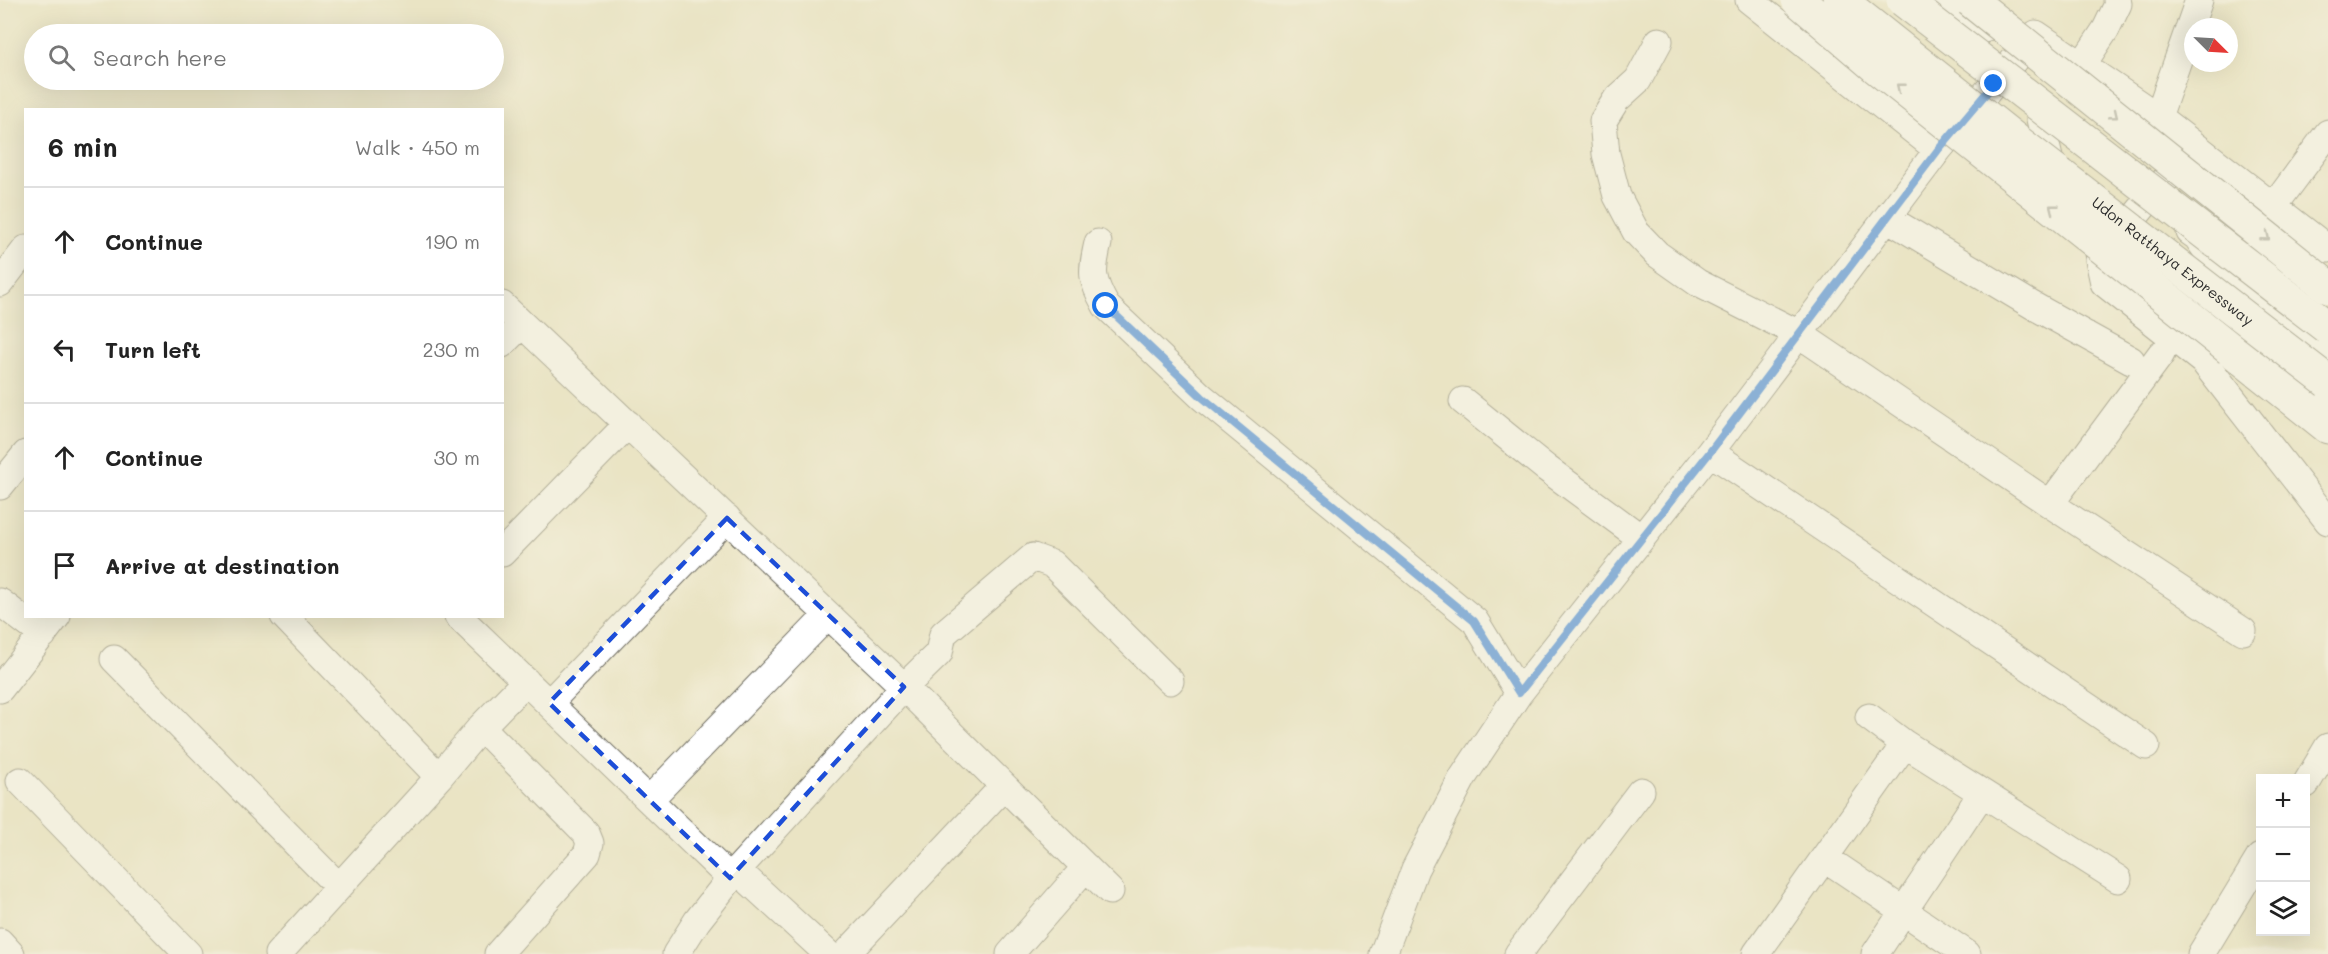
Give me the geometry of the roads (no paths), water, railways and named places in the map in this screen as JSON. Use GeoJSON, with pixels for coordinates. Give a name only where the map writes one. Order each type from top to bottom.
{"type":"FeatureCollection","features":[{"type":"Feature","properties":{"kind":"highway"},"geometry":{"type":"LineString","coordinates":[[1798,0],[1884,74],[2328,427]]}},
{"type":"Feature","properties":{"kind":"highway"},"geometry":{"type":"LineString","coordinates":[[1840,0],[2034,123],[2328,328]]}},
{"type":"Feature","properties":{"kind":"highway"},"geometry":{"type":"LineString","coordinates":[[1903,0],[2034,123]]}},
{"type":"Feature","properties":{"kind":"highway"},"geometry":{"type":"LineString","coordinates":[[1970,0],[2328,287]]}},
{"type":"Feature","properties":{"kind":"highway","name":"Udon Ratthaya Expressway"},"geometry":{"type":"LineString","coordinates":[[2034,123],[2328,382]]}},
{"type":"Feature","properties":{"kind":"street"},"geometry":{"type":"LineString","coordinates":[[1749,0],[1938,150]]}},
{"type":"Feature","properties":{"kind":"street"},"geometry":{"type":"LineString","coordinates":[[1883,0],[1994,84],[2034,123],[2197,237],[2213,260],[2328,349]]}},
{"type":"Feature","properties":{"kind":"street"},"geometry":{"type":"LineString","coordinates":[[1946,0],[2018,56]]}},
{"type":"Feature","properties":{"kind":"street"},"geometry":{"type":"LineString","coordinates":[[2082,65],[2106,28],[2118,4],[2117,0]]}},
{"type":"Feature","properties":{"kind":"street"},"geometry":{"type":"LineString","coordinates":[[2158,117],[2199,0]]}},
{"type":"Feature","properties":{"kind":"street"},"geometry":{"type":"LineString","coordinates":[[1383,954],[1420,859],[1463,777],[1519,693],[1710,452],[1938,150],[2036,34],[2158,117],[2328,249]]}},
{"type":"Feature","properties":{"kind":"street"},"geometry":{"type":"LineString","coordinates":[[1659,40],[1638,80],[1616,100],[1603,121],[1606,154],[1617,196],[1636,232],[1657,254],[1698,283],[1799,333],[2050,504],[2243,631]]}},
{"type":"Feature","properties":{"kind":"street"},"geometry":{"type":"LineString","coordinates":[[2034,123],[2050,162],[2092,222],[2328,401]]}},
{"type":"Feature","properties":{"kind":"street"},"geometry":{"type":"LineString","coordinates":[[2274,206],[2328,133]]}},
{"type":"Feature","properties":{"kind":"street"},"geometry":{"type":"LineString","coordinates":[[2194,145],[2099,260],[2104,283],[2204,362],[2328,521]]}},
{"type":"Feature","properties":{"kind":"street"},"geometry":{"type":"LineString","coordinates":[[1887,218],[2032,305],[2131,360]]}},
{"type":"Feature","properties":{"kind":"street"},"geometry":{"type":"LineString","coordinates":[[1098,243],[1092,270],[1097,290],[1106,306],[1202,397],[1474,621],[1519,693]]}},
{"type":"Feature","properties":{"kind":"street"},"geometry":{"type":"LineString","coordinates":[[0,283],[24,252]]}},
{"type":"Feature","properties":{"kind":"street"},"geometry":{"type":"LineString","coordinates":[[504,307],[904,687],[1110,891]]}},
{"type":"Feature","properties":{"kind":"street"},"geometry":{"type":"LineString","coordinates":[[504,342],[522,324]]}},
{"type":"Feature","properties":{"kind":"street"},"geometry":{"type":"LineString","coordinates":[[2050,504],[2161,354]]}},
{"type":"Feature","properties":{"kind":"street"},"geometry":{"type":"LineString","coordinates":[[1463,401],[1546,468],[1641,538]]}},
{"type":"Feature","properties":{"kind":"street"},"geometry":{"type":"LineString","coordinates":[[504,551],[628,424]]}},
{"type":"Feature","properties":{"kind":"street"},"geometry":{"type":"LineString","coordinates":[[1710,452],[2146,746]]}},
{"type":"Feature","properties":{"kind":"street"},"geometry":{"type":"LineString","coordinates":[[0,486],[24,456]]}},
{"type":"Feature","properties":{"kind":"street"},"geometry":{"type":"LineString","coordinates":[[549,704],[727,518]]}},
{"type":"Feature","properties":{"kind":"street"},"geometry":{"type":"LineString","coordinates":[[676,954],[697,921],[734,874],[904,687],[939,653],[943,634],[1033,557],[1052,564],[1170,681]]}},
{"type":"Feature","properties":{"kind":"street"},"geometry":{"type":"LineString","coordinates":[[0,602],[24,614]]}},
{"type":"Feature","properties":{"kind":"street"},"geometry":{"type":"LineString","coordinates":[[649,800],[828,615]]}},
{"type":"Feature","properties":{"kind":"street"},"geometry":{"type":"LineString","coordinates":[[0,689],[50,626],[33,618]]}},
{"type":"Feature","properties":{"kind":"street"},"geometry":{"type":"LineString","coordinates":[[286,618],[439,777]]}},
{"type":"Feature","properties":{"kind":"street"},"geometry":{"type":"LineString","coordinates":[[460,618],[649,800],[828,954]]}},
{"type":"Feature","properties":{"kind":"street"},"geometry":{"type":"LineString","coordinates":[[114,659],[339,886]]}},
{"type":"Feature","properties":{"kind":"street"},"geometry":{"type":"LineString","coordinates":[[278,954],[439,777],[481,727],[526,681]]}},
{"type":"Feature","properties":{"kind":"street"},"geometry":{"type":"LineString","coordinates":[[1869,717],[1905,744],[2118,879]]}},
{"type":"Feature","properties":{"kind":"street"},"geometry":{"type":"LineString","coordinates":[[481,727],[586,833],[590,843],[587,854],[498,954]]}},
{"type":"Feature","properties":{"kind":"street"},"geometry":{"type":"LineString","coordinates":[[1756,954],[1905,744]]}},
{"type":"Feature","properties":{"kind":"street"},"geometry":{"type":"LineString","coordinates":[[2310,777],[2328,747]]}},
{"type":"Feature","properties":{"kind":"street"},"geometry":{"type":"LineString","coordinates":[[20,781],[188,954]]}},
{"type":"Feature","properties":{"kind":"street"},"geometry":{"type":"LineString","coordinates":[[846,954],[1004,786]]}},
{"type":"Feature","properties":{"kind":"street"},"geometry":{"type":"LineString","coordinates":[[1518,954],[1641,791]]}},
{"type":"Feature","properties":{"kind":"street"},"geometry":{"type":"LineString","coordinates":[[1875,954],[1982,793]]}},
{"type":"Feature","properties":{"kind":"street"},"geometry":{"type":"LineString","coordinates":[[1825,858],[1967,954]]}},
{"type":"Feature","properties":{"kind":"street"},"geometry":{"type":"LineString","coordinates":[[2201,954],[2256,864]]}},
{"type":"Feature","properties":{"kind":"street"},"geometry":{"type":"LineString","coordinates":[[1010,954],[1086,867]]}},
{"type":"Feature","properties":{"kind":"street"},"geometry":{"type":"LineString","coordinates":[[0,942],[11,954]]}}]}
